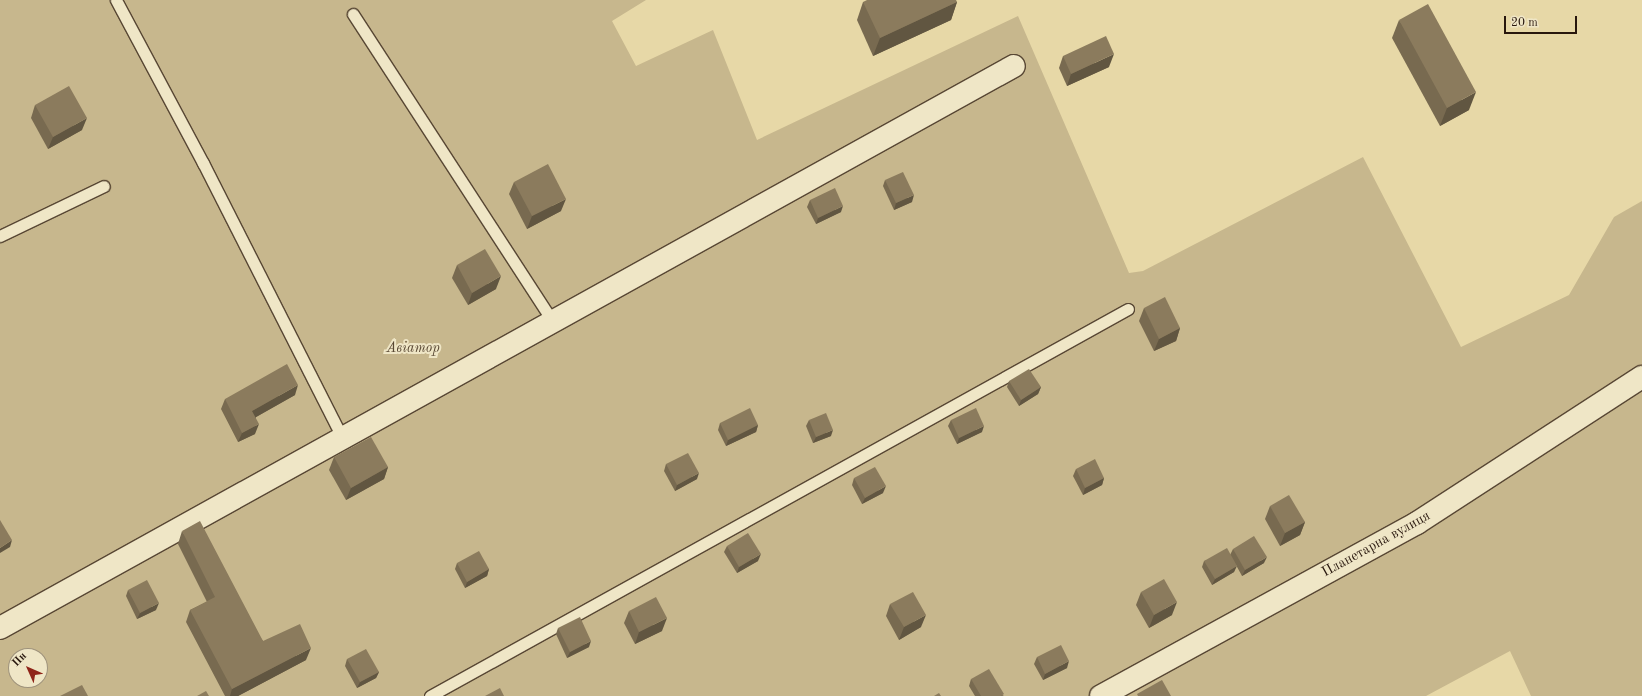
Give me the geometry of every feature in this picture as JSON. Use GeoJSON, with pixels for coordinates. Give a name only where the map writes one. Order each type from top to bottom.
{"type":"FeatureCollection","features":[{"type":"Feature","properties":{"kind":"street"},"geometry":{"type":"LineString","coordinates":[[0,628],[344,441],[1014,66]]}},
{"type":"Feature","properties":{"kind":"street","name":"Планетарна вулиця"},"geometry":{"type":"LineString","coordinates":[[1101,696],[1417,523],[1642,377]]}},
{"type":"Feature","properties":{"kind":"lane"},"geometry":{"type":"LineString","coordinates":[[116,0],[203,163],[344,441]]}},
{"type":"Feature","properties":{"kind":"lane"},"geometry":{"type":"LineString","coordinates":[[352,14],[554,324]]}},
{"type":"Feature","properties":{"kind":"lane"},"geometry":{"type":"LineString","coordinates":[[0,236],[104,186]]}},
{"type":"Feature","properties":{"kind":"lane"},"geometry":{"type":"LineString","coordinates":[[430,696],[1128,309]]}},
{"type":"Feature","properties":{"kind":"green space","name":"Авіатор"},"geometry":{"type":"Polygon","coordinates":[[[0,0],[646,0],[612,21],[636,66],[713,30],[757,140],[1018,16],[1129,273],[1143,271],[1363,157],[1461,347],[1569,295],[1614,217],[1642,201],[1642,696],[1531,696],[1510,651],[1426,696],[0,696],[0,0]]]}},
{"type":"Feature","properties":{"kind":"building"},"geometry":{"type":"Polygon","coordinates":[[[867,0],[956,0],[957,2],[880,38],[863,2],[867,0]]]}},
{"type":"Feature","properties":{"kind":"building"},"geometry":{"type":"Polygon","coordinates":[[[1428,4],[1476,92],[1447,108],[1399,20],[1428,4]]]}},
{"type":"Feature","properties":{"kind":"building"},"geometry":{"type":"Polygon","coordinates":[[[1106,36],[1114,54],[1071,74],[1063,56],[1106,36]]]}},
{"type":"Feature","properties":{"kind":"building"},"geometry":{"type":"Polygon","coordinates":[[[69,86],[87,118],[53,137],[35,105],[69,86]]]}},
{"type":"Feature","properties":{"kind":"building"},"geometry":{"type":"Polygon","coordinates":[[[548,164],[566,199],[532,216],[514,182],[548,164]]]}},
{"type":"Feature","properties":{"kind":"building"},"geometry":{"type":"Polygon","coordinates":[[[903,172],[914,195],[896,203],[885,180],[903,172]]]}},
{"type":"Feature","properties":{"kind":"building"},"geometry":{"type":"Polygon","coordinates":[[[835,188],[843,206],[818,218],[810,200],[835,188]]]}},
{"type":"Feature","properties":{"kind":"building"},"geometry":{"type":"Polygon","coordinates":[[[485,249],[501,276],[472,293],[457,265],[485,249]]]}},
{"type":"Feature","properties":{"kind":"building"},"geometry":{"type":"Polygon","coordinates":[[[1165,297],[1180,328],[1159,339],[1144,308],[1165,297]]]}},
{"type":"Feature","properties":{"kind":"building"},"geometry":{"type":"Polygon","coordinates":[[[287,364],[298,385],[252,411],[259,424],[242,433],[225,399],[287,364]]]}},
{"type":"Feature","properties":{"kind":"building"},"geometry":{"type":"Polygon","coordinates":[[[1029,369],[1041,387],[1021,400],[1009,381],[1029,369]]]}},
{"type":"Feature","properties":{"kind":"building"},"geometry":{"type":"Polygon","coordinates":[[[750,408],[758,425],[728,440],[720,423],[750,408]]]}},
{"type":"Feature","properties":{"kind":"building"},"geometry":{"type":"Polygon","coordinates":[[[976,408],[984,426],[959,438],[951,420],[976,408]]]}},
{"type":"Feature","properties":{"kind":"building"},"geometry":{"type":"Polygon","coordinates":[[[826,413],[833,430],[816,437],[809,420],[826,413]]]}},
{"type":"Feature","properties":{"kind":"building"},"geometry":{"type":"Polygon","coordinates":[[[371,437],[388,467],[351,488],[334,457],[371,437]]]}},
{"type":"Feature","properties":{"kind":"building"},"geometry":{"type":"Polygon","coordinates":[[[688,453],[699,473],[677,485],[666,464],[688,453]]]}},
{"type":"Feature","properties":{"kind":"building"},"geometry":{"type":"Polygon","coordinates":[[[1095,459],[1104,478],[1085,488],[1076,469],[1095,459]]]}},
{"type":"Feature","properties":{"kind":"building"},"geometry":{"type":"Polygon","coordinates":[[[875,467],[886,486],[865,498],[854,478],[875,467]]]}},
{"type":"Feature","properties":{"kind":"building"},"geometry":{"type":"Polygon","coordinates":[[[1289,495],[1305,522],[1285,533],[1270,506],[1289,495]]]}},
{"type":"Feature","properties":{"kind":"building"},"geometry":{"type":"Polygon","coordinates":[[[0,520],[12,540],[0,548],[0,520]]]}},
{"type":"Feature","properties":{"kind":"building"},"geometry":{"type":"Polygon","coordinates":[[[200,521],[263,641],[300,624],[311,648],[232,689],[190,610],[215,597],[182,531],[200,521]]]}},
{"type":"Feature","properties":{"kind":"building"},"geometry":{"type":"Polygon","coordinates":[[[748,533],[761,554],[739,567],[727,546],[748,533]]]}},
{"type":"Feature","properties":{"kind":"building"},"geometry":{"type":"Polygon","coordinates":[[[1254,536],[1267,557],[1245,570],[1233,549],[1254,536]]]}},
{"type":"Feature","properties":{"kind":"building"},"geometry":{"type":"Polygon","coordinates":[[[1227,548],[1237,566],[1215,579],[1204,561],[1227,548]]]}},
{"type":"Feature","properties":{"kind":"building"},"geometry":{"type":"Polygon","coordinates":[[[479,551],[489,569],[467,582],[457,563],[479,551]]]}},
{"type":"Feature","properties":{"kind":"building"},"geometry":{"type":"Polygon","coordinates":[[[1164,579],[1177,602],[1154,615],[1141,592],[1164,579]]]}},
{"type":"Feature","properties":{"kind":"building"},"geometry":{"type":"Polygon","coordinates":[[[147,580],[159,603],[140,613],[128,590],[147,580]]]}},
{"type":"Feature","properties":{"kind":"building"},"geometry":{"type":"Polygon","coordinates":[[[913,592],[926,615],[904,627],[890,604],[913,592]]]}},
{"type":"Feature","properties":{"kind":"building"},"geometry":{"type":"Polygon","coordinates":[[[656,597],[667,618],[639,632],[629,611],[656,597]]]}},
{"type":"Feature","properties":{"kind":"building"},"geometry":{"type":"Polygon","coordinates":[[[580,617],[591,641],[570,652],[558,628],[580,617]]]}},
{"type":"Feature","properties":{"kind":"building"},"geometry":{"type":"Polygon","coordinates":[[[1061,645],[1069,661],[1045,674],[1037,657],[1061,645]]]}},
{"type":"Feature","properties":{"kind":"building"},"geometry":{"type":"Polygon","coordinates":[[[366,649],[379,672],[360,682],[347,659],[366,649]]]}},
{"type":"Feature","properties":{"kind":"building"},"geometry":{"type":"Polygon","coordinates":[[[989,669],[1004,694],[1001,696],[981,696],[971,679],[989,669]]]}},
{"type":"Feature","properties":{"kind":"building"},"geometry":{"type":"Polygon","coordinates":[[[1162,680],[1171,696],[1138,696],[1137,694],[1162,680]]]}},
{"type":"Feature","properties":{"kind":"building"},"geometry":{"type":"Polygon","coordinates":[[[82,685],[88,696],[60,696],[82,685]]]}},
{"type":"Feature","properties":{"kind":"building"},"geometry":{"type":"Polygon","coordinates":[[[500,688],[504,696],[485,696],[500,688]]]}},
{"type":"Feature","properties":{"kind":"building"},"geometry":{"type":"Polygon","coordinates":[[[206,691],[209,696],[197,696],[206,691]]]}},
{"type":"Feature","properties":{"kind":"building"},"geometry":{"type":"Polygon","coordinates":[[[939,693],[941,696],[934,696],[939,693]]]}}]}
